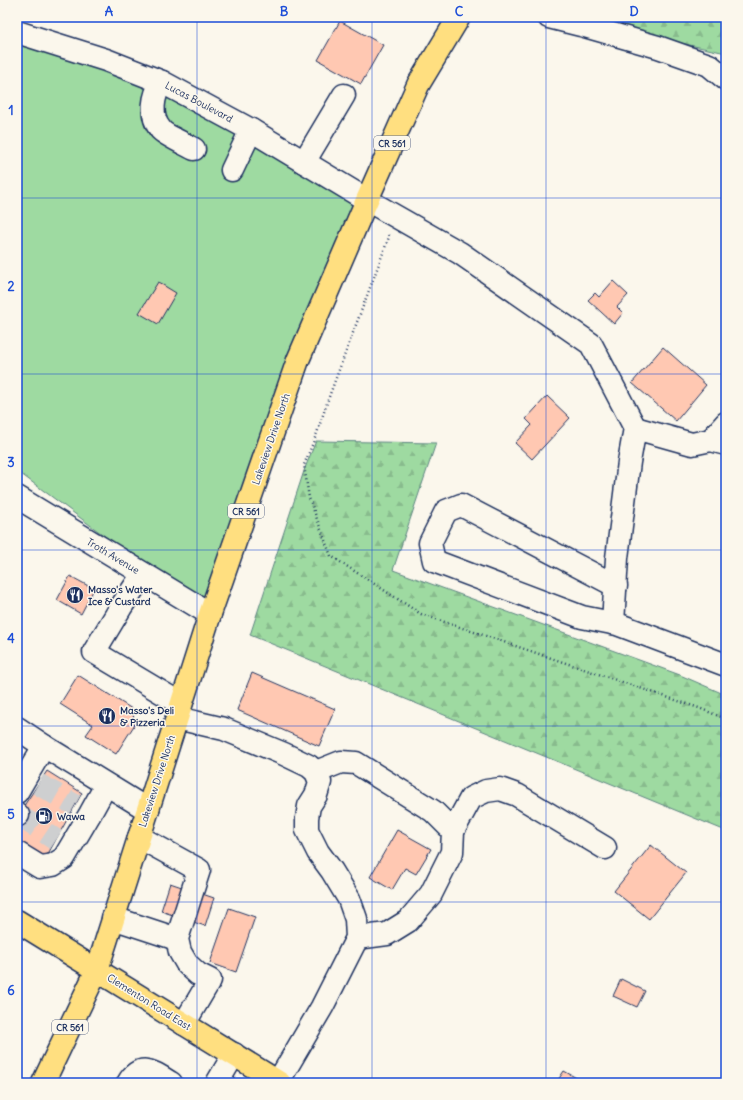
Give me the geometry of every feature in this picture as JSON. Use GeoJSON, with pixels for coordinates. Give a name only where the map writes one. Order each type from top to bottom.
{"type":"FeatureCollection","features":[{"type":"Feature","properties":{"kind":"main road","name":"Lakeview Drive North"},"geometry":{"type":"LineString","coordinates":[[97,970],[210,614],[298,360],[418,85],[459,17]]}},
{"type":"Feature","properties":{"kind":"main road","name":"Clementon Road East"},"geometry":{"type":"LineString","coordinates":[[17,921],[279,1082]]}},
{"type":"Feature","properties":{"kind":"main road","name":"CR 561"},"geometry":{"type":"LineString","coordinates":[[43,1083],[97,970]]}},
{"type":"Feature","properties":{"kind":"street"},"geometry":{"type":"LineString","coordinates":[[549,17],[581,24],[672,52],[709,65],[726,79]]}},
{"type":"Feature","properties":{"kind":"street","name":"Lucas Boulevard"},"geometry":{"type":"LineString","coordinates":[[17,32],[106,60],[162,82],[251,130],[367,200],[460,253],[591,344],[635,428]]}},
{"type":"Feature","properties":{"kind":"street"},"geometry":{"type":"LineString","coordinates":[[162,82],[157,90],[154,100],[156,122],[162,131],[194,149]]}},
{"type":"Feature","properties":{"kind":"street"},"geometry":{"type":"LineString","coordinates":[[304,162],[344,95]]}},
{"type":"Feature","properties":{"kind":"street"},"geometry":{"type":"LineString","coordinates":[[232,170],[251,130]]}},
{"type":"Feature","properties":{"kind":"street"},"geometry":{"type":"LineString","coordinates":[[613,623],[617,558],[629,462],[635,428],[692,444],[719,442],[726,423]]}},
{"type":"Feature","properties":{"kind":"street","name":"Troth Avenue"},"geometry":{"type":"LineString","coordinates":[[17,497],[210,614]]}},
{"type":"Feature","properties":{"kind":"street"},"geometry":{"type":"LineString","coordinates":[[616,586],[461,505],[446,512],[430,543],[434,561],[582,617],[613,623],[726,665]]}},
{"type":"Feature","properties":{"kind":"street"},"geometry":{"type":"LineString","coordinates":[[143,574],[94,652],[179,711],[284,754],[309,766],[316,772],[320,782],[316,795],[309,806],[307,830],[318,852],[349,899],[356,919],[357,938],[315,1019],[279,1082]]}},
{"type":"Feature","properties":{"kind":"street"},"geometry":{"type":"LineString","coordinates":[[17,728],[148,810]]}},
{"type":"Feature","properties":{"kind":"street"},"geometry":{"type":"LineString","coordinates":[[28,784],[44,746]]}},
{"type":"Feature","properties":{"kind":"street"},"geometry":{"type":"LineString","coordinates":[[316,772],[341,762],[356,763],[433,811],[452,831]]}},
{"type":"Feature","properties":{"kind":"street"},"geometry":{"type":"LineString","coordinates":[[17,853],[40,867],[53,865],[64,858],[63,843],[83,810],[106,785]]}},
{"type":"Feature","properties":{"kind":"street"},"geometry":{"type":"LineString","coordinates":[[357,938],[387,934],[408,921],[431,894],[452,852],[452,831],[472,798],[486,791],[500,789],[517,795],[605,848]]}},
{"type":"Feature","properties":{"kind":"street"},"geometry":{"type":"LineString","coordinates":[[139,837],[199,870],[177,939],[180,952],[187,964],[198,974],[210,980],[184,1024]]}},
{"type":"Feature","properties":{"kind":"street"},"geometry":{"type":"LineString","coordinates":[[113,918],[177,939]]}},
{"type":"Feature","properties":{"kind":"street"},"geometry":{"type":"LineString","coordinates":[[217,1083],[234,1054]]}},
{"type":"Feature","properties":{"kind":"street"},"geometry":{"type":"LineString","coordinates":[[128,1083],[135,1074],[146,1070],[151,1071],[171,1083]]}},
{"type":"Feature","properties":{"kind":"green space"},"geometry":{"type":"Polygon","coordinates":[[[562,17],[726,17],[726,53],[562,17]]]}},
{"type":"Feature","properties":{"kind":"green space"},"geometry":{"type":"Polygon","coordinates":[[[17,32],[106,60],[367,200],[210,614],[17,471],[17,32]]]}},
{"type":"Feature","properties":{"kind":"green space"},"geometry":{"type":"Polygon","coordinates":[[[316,441],[436,443],[393,570],[680,675],[726,695],[726,831],[250,635],[305,468],[316,441]]]}},
{"type":"Feature","properties":{"kind":"building"},"geometry":{"type":"Polygon","coordinates":[[[340,21],[383,45],[361,84],[318,60],[340,21]]]}},
{"type":"Feature","properties":{"kind":"building"},"geometry":{"type":"Polygon","coordinates":[[[613,281],[628,295],[617,307],[623,313],[614,324],[588,300],[595,293],[599,297],[613,281]]]}},
{"type":"Feature","properties":{"kind":"building"},"geometry":{"type":"Polygon","coordinates":[[[158,282],[176,293],[158,324],[139,313],[158,282]]]}},
{"type":"Feature","properties":{"kind":"building"},"geometry":{"type":"Polygon","coordinates":[[[663,347],[706,385],[676,421],[632,383],[663,347]]]}},
{"type":"Feature","properties":{"kind":"building"},"geometry":{"type":"Polygon","coordinates":[[[547,396],[570,418],[532,459],[515,443],[532,425],[526,419],[547,396]]]}},
{"type":"Feature","properties":{"kind":"building","name":"Masso's Water Ice & Custard"},"geometry":{"type":"Polygon","coordinates":[[[70,576],[94,589],[81,614],[57,600],[70,576]]]}},
{"type":"Feature","properties":{"kind":"building"},"geometry":{"type":"Polygon","coordinates":[[[252,673],[335,709],[319,746],[237,710],[252,673]]]}},
{"type":"Feature","properties":{"kind":"building","name":"Masso's Deli & Pizzeria"},"geometry":{"type":"Polygon","coordinates":[[[78,675],[132,709],[135,724],[116,754],[86,735],[93,725],[60,704],[78,675]]]}},
{"type":"Feature","properties":{"kind":"building","name":"Wawa"},"geometry":{"type":"Polygon","coordinates":[[[47,771],[82,793],[44,861],[17,846],[17,816],[47,771]]]}},
{"type":"Feature","properties":{"kind":"building"},"geometry":{"type":"Polygon","coordinates":[[[397,830],[431,849],[416,874],[405,868],[392,890],[370,877],[397,830]]]}},
{"type":"Feature","properties":{"kind":"building"},"geometry":{"type":"Polygon","coordinates":[[[651,845],[686,873],[649,919],[614,891],[651,845]]]}},
{"type":"Feature","properties":{"kind":"building"},"geometry":{"type":"Polygon","coordinates":[[[170,883],[214,898],[205,926],[161,911],[170,883]]]}},
{"type":"Feature","properties":{"kind":"building"},"geometry":{"type":"Polygon","coordinates":[[[229,908],[255,917],[236,972],[210,963],[229,908]]]}},
{"type":"Feature","properties":{"kind":"building"},"geometry":{"type":"Polygon","coordinates":[[[621,979],[645,991],[637,1007],[613,996],[621,979]]]}},
{"type":"Feature","properties":{"kind":"building"},"geometry":{"type":"Polygon","coordinates":[[[564,1071],[580,1080],[580,1083],[556,1083],[564,1071]]]}},
{"type":"Feature","properties":{"kind":"tunnel"},"geometry":{"type":"LineString","coordinates":[[38,784],[75,805]]}},
{"type":"Feature","properties":{"kind":"tunnel"},"geometry":{"type":"LineString","coordinates":[[18,815],[56,840]]}},
{"type":"Feature","properties":{"kind":"place","name":"Masso's Water Ice & Custard"},"geometry":{"type":"Point","coordinates":[75,595]}},
{"type":"Feature","properties":{"kind":"place","name":"Masso's Deli & Pizzeria"},"geometry":{"type":"Point","coordinates":[107,716]}},
{"type":"Feature","properties":{"kind":"place","name":"Wawa"},"geometry":{"type":"Point","coordinates":[44,816]}}]}
